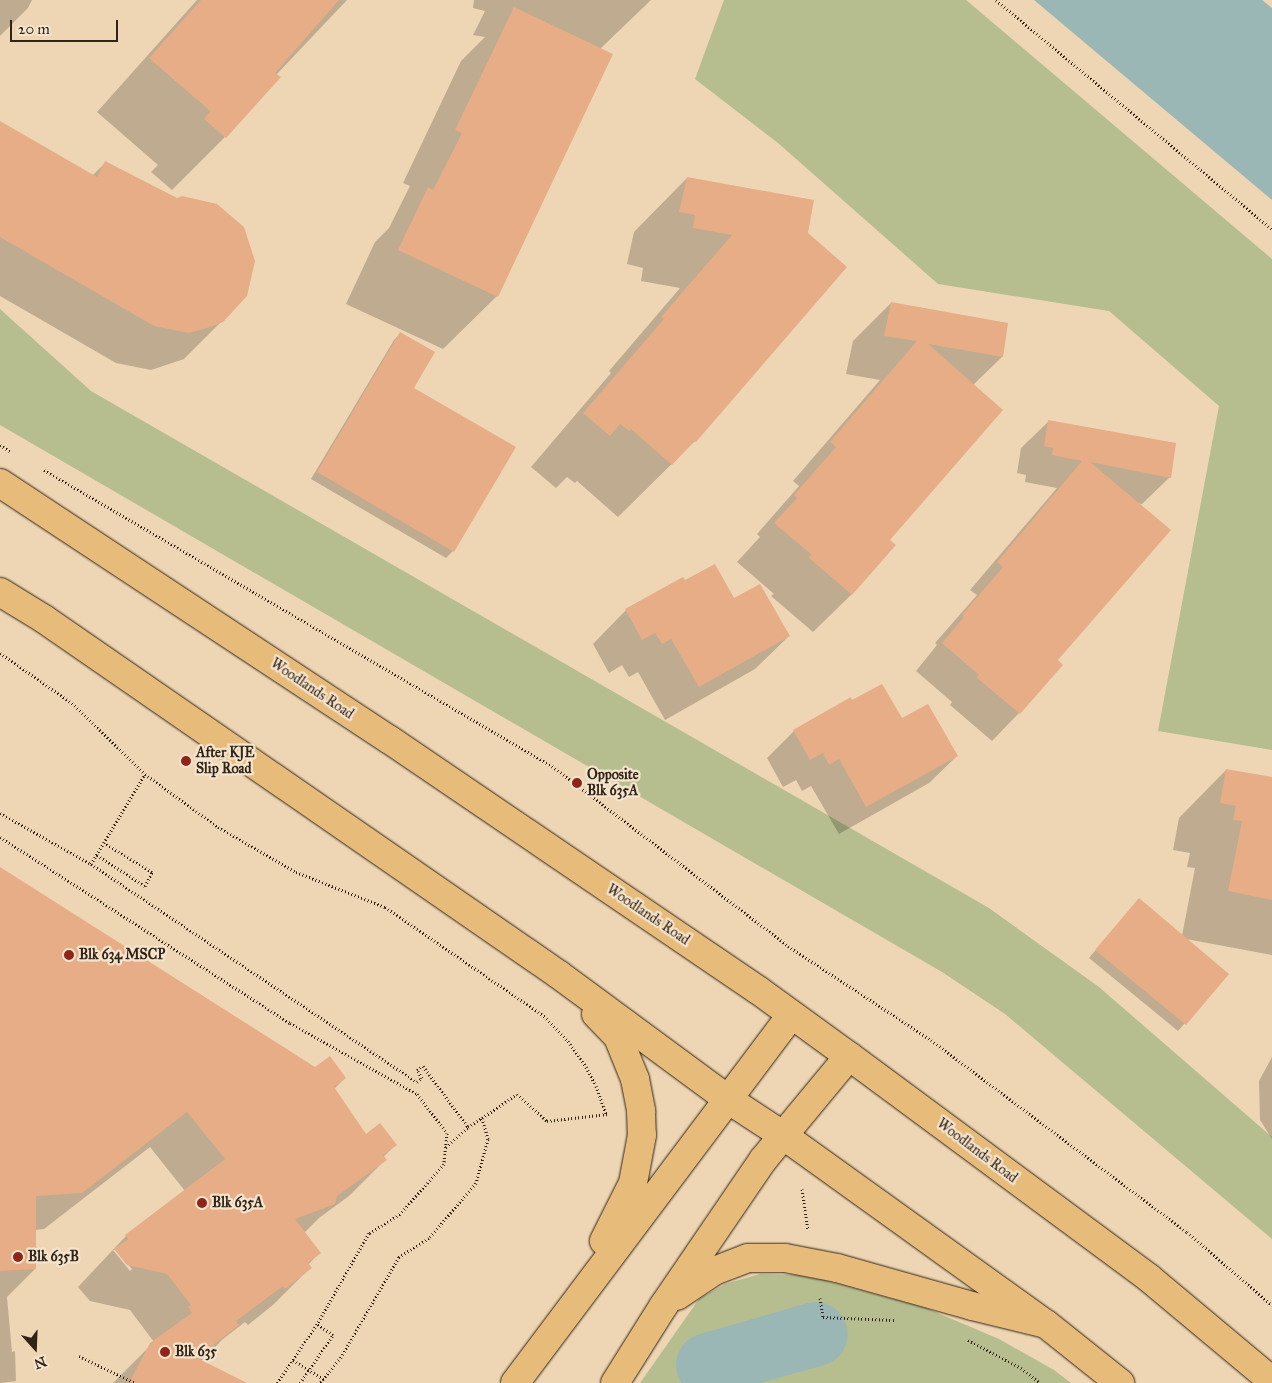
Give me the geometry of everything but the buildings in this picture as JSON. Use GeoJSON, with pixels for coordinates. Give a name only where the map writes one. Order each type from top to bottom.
{"type":"FeatureCollection","features":[{"type":"Feature","properties":{"kind":"main road","name":"Woodlands Road"},"geometry":{"type":"LineString","coordinates":[[0,483],[382,735],[758,990],[1149,1278],[1272,1381]]}},
{"type":"Feature","properties":{"kind":"main road"},"geometry":{"type":"LineString","coordinates":[[0,592],[44,619],[558,974],[729,1100],[784,1136],[1046,1324],[1120,1383]]}},
{"type":"Feature","properties":{"kind":"main road"},"geometry":{"type":"LineString","coordinates":[[558,974],[618,1037],[635,1079],[641,1111],[642,1135],[633,1183],[625,1202],[566,1313]]}},
{"type":"Feature","properties":{"kind":"main road"},"geometry":{"type":"LineString","coordinates":[[515,1383],[791,1016]]}},
{"type":"Feature","properties":{"kind":"main road"},"geometry":{"type":"LineString","coordinates":[[615,1383],[664,1305],[763,1160],[848,1056]]}},
{"type":"Feature","properties":{"kind":"main road"},"geometry":{"type":"LineString","coordinates":[[664,1305],[714,1271],[748,1258],[785,1258],[837,1268],[972,1306],[1046,1324]]}},
{"type":"Feature","properties":{"kind":"path"},"geometry":{"type":"LineString","coordinates":[[996,0],[1272,229]]}},
{"type":"Feature","properties":{"kind":"path"},"geometry":{"type":"LineString","coordinates":[[0,444],[13,452]]}},
{"type":"Feature","properties":{"kind":"path"},"geometry":{"type":"LineString","coordinates":[[39,467],[552,766],[788,946],[931,1040],[1187,1232],[1272,1305]]}},
{"type":"Feature","properties":{"kind":"path"},"geometry":{"type":"LineString","coordinates":[[0,653],[72,703],[145,774],[218,827],[296,872],[384,907],[544,1016],[568,1041],[586,1067],[596,1086],[606,1114],[547,1121],[517,1094],[468,1127],[446,1147]]}},
{"type":"Feature","properties":{"kind":"path"},"geometry":{"type":"LineString","coordinates":[[90,864],[145,774]]}},
{"type":"Feature","properties":{"kind":"path"},"geometry":{"type":"LineString","coordinates":[[0,812],[90,864],[417,1082],[422,1078],[417,1070],[423,1066],[468,1127]]}},
{"type":"Feature","properties":{"kind":"path"},"geometry":{"type":"LineString","coordinates":[[0,837],[290,1023],[417,1094],[447,1133],[444,1164],[400,1214],[369,1233],[317,1324],[277,1383]]}},
{"type":"Feature","properties":{"kind":"path"},"geometry":{"type":"LineString","coordinates":[[97,855],[145,886],[152,872],[104,842]]}},
{"type":"Feature","properties":{"kind":"path"},"geometry":{"type":"LineString","coordinates":[[320,1383],[341,1357],[400,1257],[429,1238],[476,1183],[488,1139],[482,1118]]}},
{"type":"Feature","properties":{"kind":"path"},"geometry":{"type":"LineString","coordinates":[[823,1317],[899,1321]]}},
{"type":"Feature","properties":{"kind":"path"},"geometry":{"type":"LineString","coordinates":[[300,1383],[333,1334],[317,1324]]}},
{"type":"Feature","properties":{"kind":"path"},"geometry":{"type":"LineString","coordinates":[[963,1338],[1021,1368],[1040,1383]]}},
{"type":"Feature","properties":{"kind":"path"},"geometry":{"type":"LineString","coordinates":[[79,1356],[135,1383]]}},
{"type":"Feature","properties":{"kind":"path"},"geometry":{"type":"LineString","coordinates":[[293,1360],[323,1379]]}},
{"type":"Feature","properties":{"kind":"green space"},"geometry":{"type":"Polygon","coordinates":[[[724,0],[966,0],[1272,259],[1272,750],[1158,731],[1219,406],[1109,311],[938,284],[778,143],[695,79],[724,0]]]}},
{"type":"Feature","properties":{"kind":"green space"},"geometry":{"type":"Polygon","coordinates":[[[0,309],[91,391],[989,908],[1099,987],[1272,1137],[1272,1239],[1005,1014],[942,972],[0,425],[0,309]]]}},
{"type":"Feature","properties":{"kind":"green space"},"geometry":{"type":"Polygon","coordinates":[[[760,1274],[806,1275],[926,1308],[999,1339],[1054,1370],[1071,1383],[640,1383],[699,1299],[725,1284],[760,1274]]]}},
{"type":"Feature","properties":{"kind":"water"},"geometry":{"type":"Polygon","coordinates":[[[1034,0],[1262,0],[1272,8],[1272,200],[1034,0]]]}},
{"type":"Feature","properties":{"kind":"waterway"},"geometry":{"type":"LineString","coordinates":[[708,1365],[816,1334]]}},
{"type":"Feature","properties":{"kind":"place","name":"After KJE Slip Road"},"geometry":{"type":"Point","coordinates":[186,761]}},
{"type":"Feature","properties":{"kind":"place","name":"Opposite Blk 635A"},"geometry":{"type":"Point","coordinates":[577,783]}},
{"type":"Feature","properties":{"kind":"place","name":"Blk 634 MSCP"},"geometry":{"type":"Point","coordinates":[69,955]}},
{"type":"Feature","properties":{"kind":"place","name":"Blk 635A"},"geometry":{"type":"Point","coordinates":[202,1203]}},
{"type":"Feature","properties":{"kind":"place","name":"Blk 635B"},"geometry":{"type":"Point","coordinates":[18,1257]}},
{"type":"Feature","properties":{"kind":"place","name":"Blk 635"},"geometry":{"type":"Point","coordinates":[165,1352]}}]}
